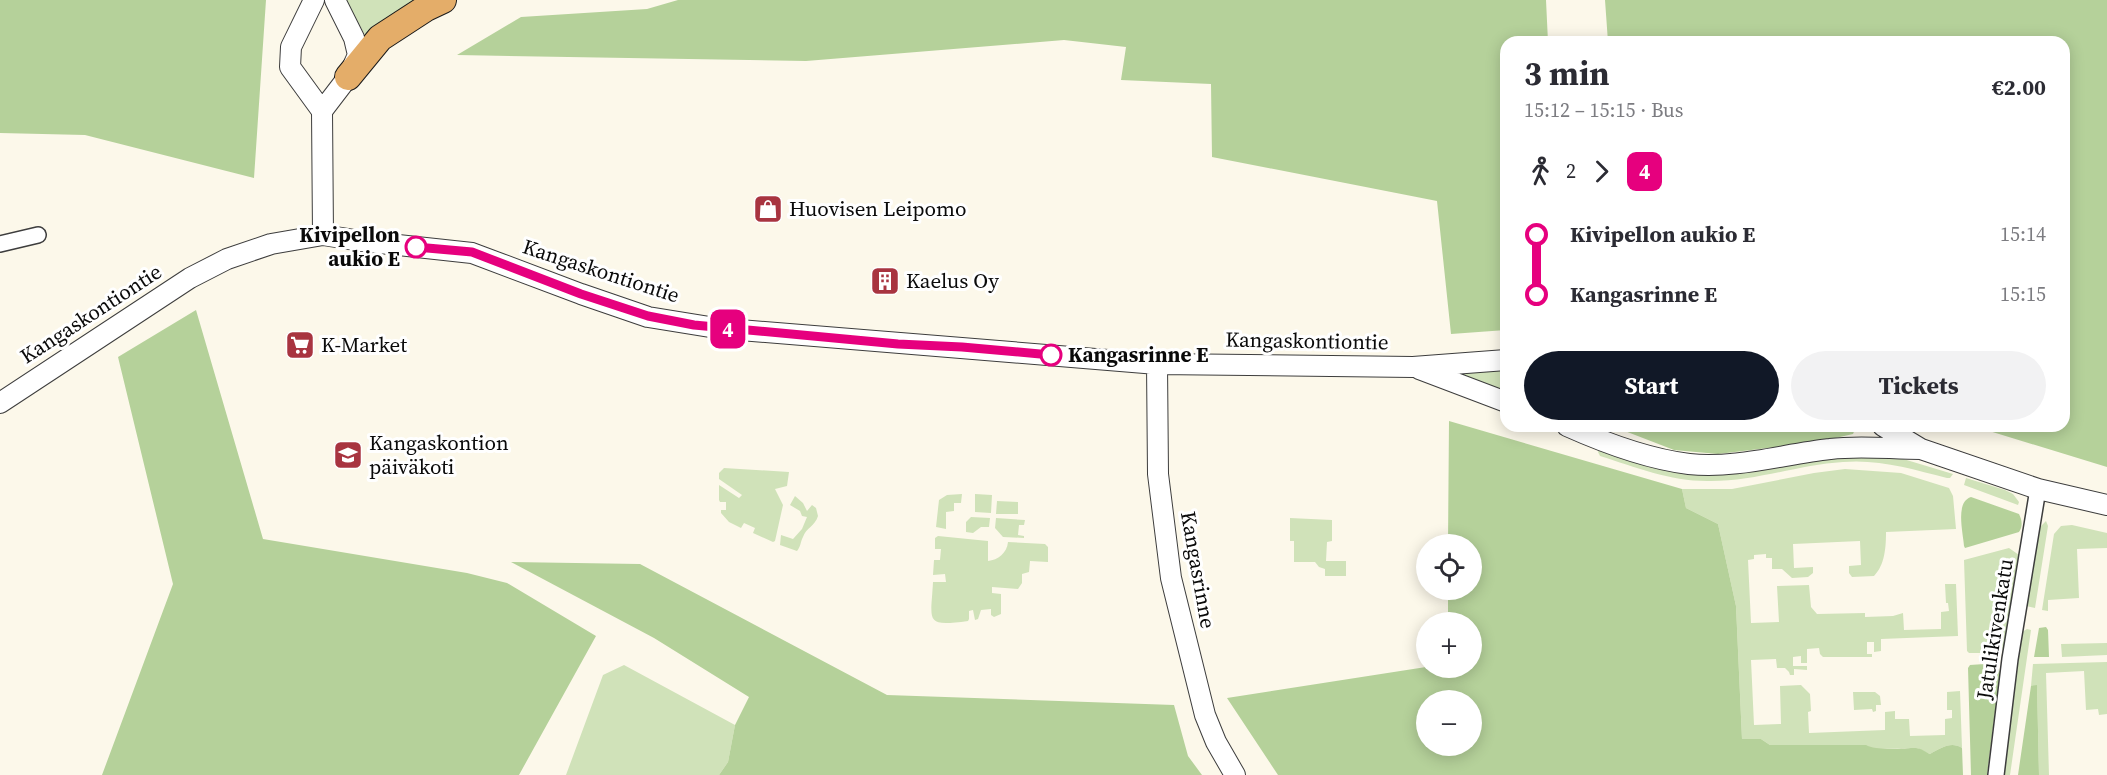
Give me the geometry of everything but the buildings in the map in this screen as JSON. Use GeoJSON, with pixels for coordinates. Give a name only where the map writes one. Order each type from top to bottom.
{"type":"FeatureCollection","features":[{"type":"Feature","properties":{"kind":"highway"},"geometry":{"type":"LineString","coordinates":[[348,77],[380,39],[426,8],[443,0]]}},
{"type":"Feature","properties":{"kind":"street"},"geometry":{"type":"LineString","coordinates":[[315,0],[291,47],[290,67],[322,111],[323,235]]}},
{"type":"Feature","properties":{"kind":"street"},"geometry":{"type":"LineString","coordinates":[[322,111],[348,77],[358,55],[354,38],[335,0]]}},
{"type":"Feature","properties":{"kind":"street"},"geometry":{"type":"LineString","coordinates":[[301,83],[312,89],[325,90],[348,77]]}},
{"type":"Feature","properties":{"kind":"street"},"geometry":{"type":"LineString","coordinates":[[0,244],[38,235]]}},
{"type":"Feature","properties":{"kind":"street","name":"Kangaskontiontie"},"geometry":{"type":"LineString","coordinates":[[0,403],[190,278],[226,259],[271,244],[323,235],[472,252],[581,294],[648,316],[694,325],[1157,364],[1413,367],[1500,360]]}},
{"type":"Feature","properties":{"kind":"street","name":"Kangasrinne"},"geometry":{"type":"LineString","coordinates":[[1157,364],[1158,474],[1171,578],[1205,715],[1216,742],[1235,775]]}},
{"type":"Feature","properties":{"kind":"street","name":"Kangaskontiontie"},"geometry":{"type":"LineString","coordinates":[[1413,367],[1500,400]]}},
{"type":"Feature","properties":{"kind":"street"},"geometry":{"type":"LineString","coordinates":[[1582,432],[1640,452],[1691,464],[1747,462],[1830,448],[1921,449]]}},
{"type":"Feature","properties":{"kind":"street"},"geometry":{"type":"LineString","coordinates":[[1893,432],[1921,449],[2038,489],[2107,505]]}},
{"type":"Feature","properties":{"kind":"street","name":"Jatulikivenkatu"},"geometry":{"type":"LineString","coordinates":[[1996,775],[2010,659],[2038,489]]}},
{"type":"Feature","properties":{"kind":"green space"},"geometry":{"type":"Polygon","coordinates":[[[0,0],[266,0],[254,178],[85,135],[0,133],[0,0]]]}},
{"type":"Feature","properties":{"kind":"green space"},"geometry":{"type":"Polygon","coordinates":[[[345,0],[424,0],[368,40],[345,0]]]}},
{"type":"Feature","properties":{"kind":"green space"},"geometry":{"type":"Polygon","coordinates":[[[678,0],[1546,0],[1548,36],[1500,36],[1500,330],[1451,334],[1437,201],[1212,157],[1211,84],[1121,80],[1126,47],[1064,40],[806,61],[457,55],[521,17],[647,9],[678,0]]]}},
{"type":"Feature","properties":{"kind":"green space"},"geometry":{"type":"Polygon","coordinates":[[[1605,0],[2107,0],[2107,467],[1993,432],[2070,432],[2070,36],[1608,36],[1605,0]]]}},
{"type":"Feature","properties":{"kind":"green space"},"geometry":{"type":"Polygon","coordinates":[[[196,310],[263,539],[467,573],[507,583],[596,636],[519,775],[102,775],[173,584],[118,357],[196,310]]]}},
{"type":"Feature","properties":{"kind":"green space"},"geometry":{"type":"Polygon","coordinates":[[[1500,364],[1500,394],[1438,368],[1500,364]]]}},
{"type":"Feature","properties":{"kind":"green space"},"geometry":{"type":"Polygon","coordinates":[[[1449,421],[1682,489],[1686,508],[1718,524],[1736,606],[1742,739],[1761,739],[1770,745],[1866,745],[1883,749],[1916,748],[1930,754],[1946,746],[1954,745],[1962,748],[1963,775],[1278,775],[1227,698],[1416,669],[1416,678],[1482,678],[1482,612],[1448,612],[1448,600],[1482,600],[1482,534],[1448,534],[1449,421]]]}},
{"type":"Feature","properties":{"kind":"green space"},"geometry":{"type":"Polygon","coordinates":[[[1627,432],[1854,432],[1818,442],[1718,454],[1674,450],[1627,432]]]}},
{"type":"Feature","properties":{"kind":"green space"},"geometry":{"type":"Polygon","coordinates":[[[1601,444],[1637,457],[1890,455],[1953,474],[1947,478],[1895,466],[1856,461],[1724,481],[1680,479],[1600,456],[1598,452],[1601,444]]]}},
{"type":"Feature","properties":{"kind":"green space"},"geometry":{"type":"Polygon","coordinates":[[[724,468],[789,472],[787,486],[775,489],[783,505],[775,541],[753,533],[755,528],[744,523],[741,528],[729,522],[721,513],[721,510],[726,510],[726,502],[719,500],[719,485],[739,498],[742,495],[719,479],[719,473],[724,468]]]}},
{"type":"Feature","properties":{"kind":"green space"},"geometry":{"type":"Polygon","coordinates":[[[1845,469],[1901,473],[1949,488],[1953,496],[1956,529],[1886,532],[1883,561],[1874,576],[1852,577],[1849,573],[1849,566],[1861,565],[1860,541],[1793,544],[1794,568],[1813,567],[1813,573],[1808,577],[1792,578],[1782,569],[1772,569],[1772,558],[1766,558],[1766,554],[1754,555],[1754,559],[1748,560],[1751,623],[1779,622],[1777,586],[1809,585],[1811,607],[1817,614],[1865,613],[1865,617],[1893,616],[1903,613],[1904,630],[1941,629],[1941,612],[1949,611],[1945,584],[1956,584],[1958,636],[1881,639],[1881,651],[1874,652],[1874,642],[1867,642],[1867,654],[1872,654],[1872,657],[1823,657],[1819,648],[1807,649],[1807,663],[1801,663],[1801,656],[1793,657],[1793,666],[1807,666],[1807,670],[1794,669],[1794,675],[1790,675],[1785,668],[1777,668],[1776,659],[1751,660],[1754,725],[1781,724],[1780,686],[1801,685],[1810,694],[1809,733],[1885,730],[1885,712],[1895,711],[1895,719],[1909,719],[1910,736],[1945,735],[1945,719],[1952,718],[1952,710],[1947,710],[1947,692],[1960,691],[1962,748],[1950,745],[1930,754],[1917,748],[1872,749],[1770,745],[1761,739],[1742,739],[1736,606],[1718,524],[1686,508],[1682,489],[1732,489],[1845,469]]]}},
{"type":"Feature","properties":{"kind":"green space"},"geometry":{"type":"Polygon","coordinates":[[[1966,478],[2013,494],[2019,502],[2018,505],[1964,485],[1966,478]]]}},
{"type":"Feature","properties":{"kind":"green space"},"geometry":{"type":"Polygon","coordinates":[[[962,494],[961,503],[954,503],[954,511],[946,512],[946,529],[936,527],[939,500],[947,495],[962,494]]]}},
{"type":"Feature","properties":{"kind":"green space"},"geometry":{"type":"Polygon","coordinates":[[[975,494],[992,495],[991,513],[975,512],[975,494]]]}},
{"type":"Feature","properties":{"kind":"green space"},"geometry":{"type":"Polygon","coordinates":[[[795,496],[803,503],[807,511],[812,505],[816,508],[818,516],[804,534],[797,551],[780,545],[781,535],[793,539],[802,529],[807,517],[802,516],[800,511],[790,505],[795,496]]]}},
{"type":"Feature","properties":{"kind":"green space"},"geometry":{"type":"Polygon","coordinates":[[[1971,497],[2019,514],[2022,523],[2019,532],[1965,548],[1961,511],[1966,500],[1971,497]]]}},
{"type":"Feature","properties":{"kind":"green space"},"geometry":{"type":"Polygon","coordinates":[[[997,501],[1018,502],[1018,514],[996,514],[997,501]]]}},
{"type":"Feature","properties":{"kind":"green space"},"geometry":{"type":"Polygon","coordinates":[[[971,517],[990,518],[989,527],[981,527],[973,533],[966,532],[966,522],[971,517]]]}},
{"type":"Feature","properties":{"kind":"green space"},"geometry":{"type":"Polygon","coordinates":[[[996,518],[1025,520],[1024,525],[1019,525],[1018,535],[1024,538],[1003,537],[995,528],[996,518]]]}},
{"type":"Feature","properties":{"kind":"green space"},"geometry":{"type":"Polygon","coordinates":[[[1290,518],[1332,520],[1332,541],[1327,542],[1326,561],[1346,561],[1346,576],[1325,576],[1325,569],[1319,567],[1315,562],[1294,562],[1294,541],[1290,541],[1290,518]]]}},
{"type":"Feature","properties":{"kind":"green space"},"geometry":{"type":"Polygon","coordinates":[[[2046,521],[2048,526],[2035,608],[2026,606],[2037,535],[2039,528],[2046,521]]]}},
{"type":"Feature","properties":{"kind":"green space"},"geometry":{"type":"Polygon","coordinates":[[[2072,525],[2107,533],[2107,548],[2077,549],[2079,598],[2048,600],[2048,611],[2042,610],[2054,534],[2061,526],[2072,525]]]}},
{"type":"Feature","properties":{"kind":"green space"},"geometry":{"type":"Polygon","coordinates":[[[938,536],[988,541],[988,561],[1001,555],[1008,542],[1045,544],[1048,547],[1048,562],[1030,561],[1029,572],[1022,574],[1022,583],[1018,589],[992,587],[992,593],[1001,594],[1001,614],[994,617],[991,615],[991,609],[981,610],[978,619],[975,620],[973,610],[969,611],[968,621],[937,622],[933,619],[931,606],[933,582],[946,582],[945,574],[933,575],[934,560],[940,560],[941,549],[935,549],[935,538],[938,536]]]}},
{"type":"Feature","properties":{"kind":"green space"},"geometry":{"type":"Polygon","coordinates":[[[2009,548],[2019,555],[2005,647],[1995,653],[1969,653],[1967,651],[1964,560],[2009,548]]]}},
{"type":"Feature","properties":{"kind":"green space"},"geometry":{"type":"Polygon","coordinates":[[[511,562],[640,564],[887,695],[1174,705],[1188,756],[1202,775],[719,775],[728,762],[735,725],[749,697],[654,638],[511,562]]]}},
{"type":"Feature","properties":{"kind":"green space"},"geometry":{"type":"Polygon","coordinates":[[[2046,627],[2049,657],[2034,657],[2039,628],[2046,627]]]}},
{"type":"Feature","properties":{"kind":"green space"},"geometry":{"type":"Polygon","coordinates":[[[2027,629],[2031,630],[2010,775],[2004,775],[2022,632],[2027,629]]]}},
{"type":"Feature","properties":{"kind":"green space"},"geometry":{"type":"Polygon","coordinates":[[[2107,643],[2107,655],[2062,657],[2061,644],[2107,643]]]}},
{"type":"Feature","properties":{"kind":"green space"},"geometry":{"type":"Polygon","coordinates":[[[2107,662],[2107,714],[2099,715],[2098,709],[2086,710],[2084,671],[2046,673],[2049,775],[2039,775],[2037,686],[2031,686],[2033,664],[2107,662]]]}},
{"type":"Feature","properties":{"kind":"green space"},"geometry":{"type":"Polygon","coordinates":[[[624,665],[735,725],[728,762],[719,775],[566,775],[603,675],[624,665]]]}},
{"type":"Feature","properties":{"kind":"green space"},"geometry":{"type":"Polygon","coordinates":[[[1970,665],[1991,665],[2000,672],[1987,775],[1971,775],[1968,668],[1970,665]]]}},
{"type":"Feature","properties":{"kind":"green space"},"geometry":{"type":"Polygon","coordinates":[[[2037,685],[2039,775],[2018,775],[2031,686],[2037,685]]]}},
{"type":"Feature","properties":{"kind":"green space"},"geometry":{"type":"Polygon","coordinates":[[[1853,692],[1875,692],[1880,696],[1881,705],[1876,705],[1876,711],[1873,712],[1872,709],[1854,710],[1853,692]]]}},
{"type":"Feature","properties":{"kind":"bus line","name":"4"},"geometry":{"type":"LineString","coordinates":[[416,247],[472,252],[581,294],[648,316],[694,325],[898,344],[1051,355]]}},
{"type":"Feature","properties":{"kind":"place","name":"Huovisen Leipomo"},"geometry":{"type":"Point","coordinates":[768,209]}},
{"type":"Feature","properties":{"kind":"place","name":"Kivipellon aukio E"},"geometry":{"type":"Point","coordinates":[416,247]}},
{"type":"Feature","properties":{"kind":"place","name":"Kaelus Oy"},"geometry":{"type":"Point","coordinates":[885,281]}},
{"type":"Feature","properties":{"kind":"place","name":"K-Market"},"geometry":{"type":"Point","coordinates":[300,345]}},
{"type":"Feature","properties":{"kind":"place","name":"Kangasrinne E"},"geometry":{"type":"Point","coordinates":[1051,355]}},
{"type":"Feature","properties":{"kind":"place","name":"Kangaskontion päiväkoti"},"geometry":{"type":"Point","coordinates":[348,455]}}]}
